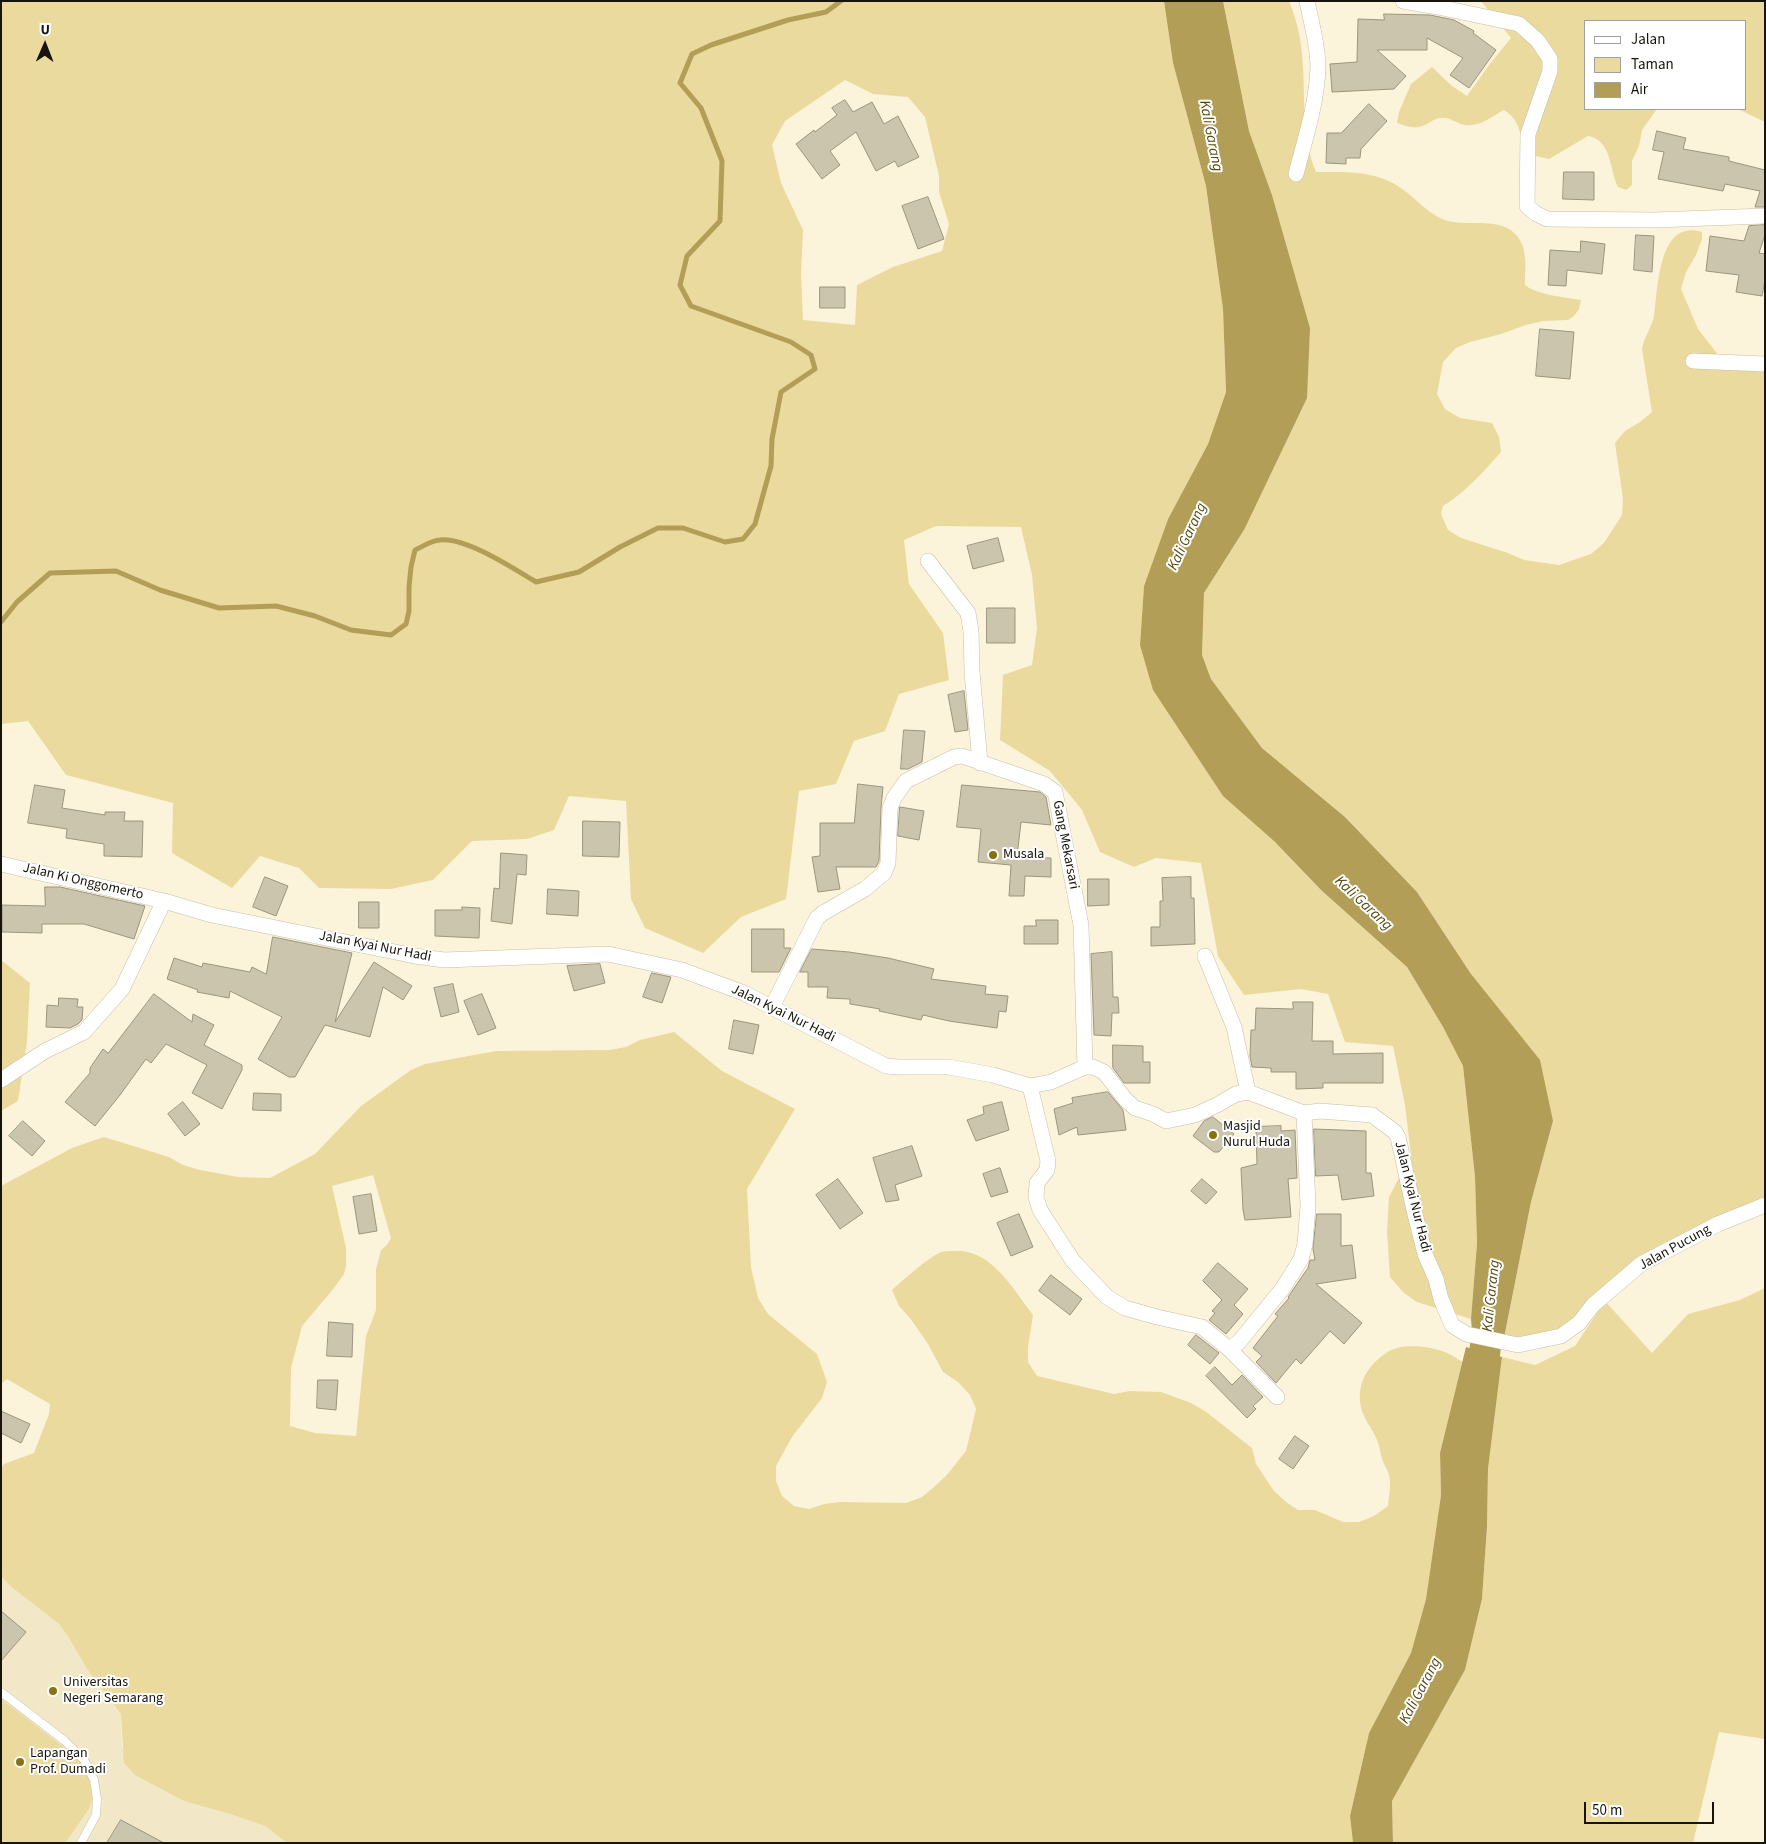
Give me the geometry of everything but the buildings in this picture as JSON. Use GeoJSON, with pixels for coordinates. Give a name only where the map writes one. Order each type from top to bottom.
{"type":"FeatureCollection","features":[{"type":"Feature","properties":{"kind":"street"},"geometry":{"type":"LineString","coordinates":[[1296,174],[1317,84],[1318,65],[1307,1]]}},
{"type":"Feature","properties":{"kind":"street"},"geometry":{"type":"LineString","coordinates":[[1403,1],[1519,24],[1538,41],[1550,59],[1550,70],[1528,134],[1527,206],[1535,214],[1547,219],[1600,220],[1765,216]]}},
{"type":"Feature","properties":{"kind":"street"},"geometry":{"type":"LineString","coordinates":[[1693,362],[1765,364]]}},
{"type":"Feature","properties":{"kind":"street"},"geometry":{"type":"LineString","coordinates":[[928,561],[968,613],[971,631],[972,672],[980,763]]}},
{"type":"Feature","properties":{"kind":"street","name":"Gang Mekarsari"},"geometry":{"type":"LineString","coordinates":[[772,1007],[817,918],[823,912],[865,889],[884,873],[888,863],[890,808],[894,798],[906,781],[954,757],[962,756],[1044,784],[1054,792],[1056,797],[1081,924],[1085,1067]]}},
{"type":"Feature","properties":{"kind":"street","name":"Jalan Ki Onggomerto"},"geometry":{"type":"LineString","coordinates":[[1,864],[164,901]]}},
{"type":"Feature","properties":{"kind":"street"},"geometry":{"type":"LineString","coordinates":[[1,1080],[45,1051],[84,1032],[122,989],[164,901]]}},
{"type":"Feature","properties":{"kind":"street","name":"Jalan Kyai Nur Hadi"},"geometry":{"type":"LineString","coordinates":[[164,901],[212,915],[444,960],[608,954],[682,970],[744,993],[886,1066],[898,1068],[954,1067],[993,1075],[1030,1086],[1051,1082],[1085,1067]]}},
{"type":"Feature","properties":{"kind":"street"},"geometry":{"type":"LineString","coordinates":[[1085,1067],[1093,1067],[1104,1072],[1125,1099],[1135,1108],[1166,1121],[1195,1115],[1218,1105],[1236,1094],[1248,1092],[1234,1027],[1205,956]]}},
{"type":"Feature","properties":{"kind":"street"},"geometry":{"type":"LineString","coordinates":[[1030,1086],[1048,1160],[1047,1170],[1037,1182],[1036,1197],[1040,1210],[1073,1261],[1107,1297],[1125,1308],[1157,1318],[1202,1327],[1229,1349],[1276,1397]]}},
{"type":"Feature","properties":{"kind":"street","name":"Jalan Kyai Nur Hadi"},"geometry":{"type":"LineString","coordinates":[[1248,1092],[1304,1113],[1320,1111],[1372,1115],[1396,1132],[1402,1148],[1421,1236],[1441,1299],[1452,1325],[1466,1334],[1518,1345]]}},
{"type":"Feature","properties":{"kind":"street"},"geometry":{"type":"LineString","coordinates":[[1229,1349],[1239,1342],[1283,1288],[1301,1259],[1305,1244],[1308,1206],[1304,1113]]}},
{"type":"Feature","properties":{"kind":"street","name":"Jalan Pucung"},"geometry":{"type":"LineString","coordinates":[[1518,1345],[1562,1336],[1579,1323],[1593,1305],[1641,1264],[1718,1224],[1765,1205]]}},
{"type":"Feature","properties":{"kind":"lane"},"geometry":{"type":"LineString","coordinates":[[1,1692],[65,1741],[84,1760],[94,1780],[97,1799],[96,1814],[81,1843]]}},
{"type":"Feature","properties":{"kind":"shaded area","name":"Universitas Negeri Semarang"},"geometry":{"type":"Polygon","coordinates":[[[1,1576],[10,1586],[59,1624],[69,1638],[87,1669],[121,1714],[122,1747],[184,1801],[265,1826],[287,1843],[1,1843],[1,1576]]]}},
{"type":"Feature","properties":{"kind":"green space"},"geometry":{"type":"Polygon","coordinates":[[[1,1],[1164,1],[1173,63],[1206,186],[1223,309],[1226,392],[1208,444],[1168,519],[1144,586],[1140,645],[1274,841],[1321,890],[1407,967],[1443,1027],[1463,1066],[1475,1177],[1477,1243],[1471,1319],[1417,1302],[1404,1293],[1390,1277],[1387,1232],[1389,1197],[1411,1155],[1405,1105],[1393,1046],[1345,1042],[1328,994],[1301,989],[1244,995],[1218,956],[1201,863],[1156,858],[1134,867],[1100,852],[1082,810],[1050,771],[1000,740],[1003,675],[1032,665],[1037,628],[1032,575],[1021,527],[936,526],[904,540],[909,584],[943,633],[949,680],[899,694],[885,731],[854,741],[836,784],[799,791],[786,899],[741,917],[703,953],[645,928],[631,899],[626,801],[569,796],[554,830],[527,839],[472,841],[433,880],[391,889],[319,888],[299,868],[260,856],[232,888],[172,853],[173,803],[66,775],[28,721],[1,724],[1,1]],[[845,80],[785,121],[772,145],[781,183],[803,230],[801,273],[803,320],[855,325],[857,285],[893,267],[942,251],[949,224],[939,192],[939,176],[925,117],[908,97],[873,94],[845,80]]]}},
{"type":"Feature","properties":{"kind":"green space"},"geometry":{"type":"Polygon","coordinates":[[[1223,1],[1289,1],[1300,40],[1303,62],[1305,125],[1307,141],[1316,172],[1358,173],[1379,177],[1398,186],[1434,215],[1448,221],[1490,223],[1505,227],[1512,231],[1524,249],[1525,285],[1536,291],[1581,300],[1579,309],[1568,320],[1543,321],[1470,342],[1456,348],[1443,362],[1437,394],[1445,409],[1460,418],[1492,423],[1499,437],[1501,452],[1467,488],[1443,506],[1441,514],[1448,530],[1461,538],[1524,560],[1559,565],[1591,554],[1604,543],[1622,515],[1623,499],[1615,443],[1625,431],[1652,412],[1642,349],[1654,316],[1659,274],[1663,259],[1676,235],[1687,230],[1702,232],[1702,239],[1696,255],[1686,272],[1681,289],[1698,329],[1726,365],[1765,371],[1765,1199],[1643,1255],[1564,1338],[1545,1348],[1504,1338],[1531,1202],[1553,1121],[1471,974],[1417,892],[1345,817],[1262,748],[1211,679],[1202,655],[1204,593],[1244,530],[1310,328],[1272,195],[1249,131],[1223,1]]]}},
{"type":"Feature","properties":{"kind":"green space"},"geometry":{"type":"Polygon","coordinates":[[[1481,1],[1765,1],[1765,122],[1740,110],[1746,110],[1746,20],[1584,20],[1584,110],[1656,110],[1642,130],[1639,146],[1632,161],[1632,185],[1626,190],[1618,187],[1606,149],[1596,139],[1588,136],[1549,159],[1522,153],[1517,124],[1510,114],[1504,110],[1483,122],[1473,125],[1461,124],[1446,118],[1439,118],[1421,127],[1397,123],[1399,112],[1411,84],[1432,67],[1452,86],[1467,96],[1511,38],[1481,1]]]}},
{"type":"Feature","properties":{"kind":"green space"},"geometry":{"type":"Polygon","coordinates":[[[1,960],[30,983],[27,1042],[18,1101],[1,1111],[1,960]]]}},
{"type":"Feature","properties":{"kind":"green space"},"geometry":{"type":"Polygon","coordinates":[[[674,1032],[722,1071],[795,1109],[747,1189],[751,1267],[758,1298],[768,1314],[817,1354],[827,1382],[822,1398],[792,1437],[776,1466],[776,1481],[782,1496],[794,1506],[809,1509],[824,1504],[840,1502],[906,1503],[922,1497],[934,1487],[946,1476],[966,1451],[976,1409],[970,1395],[958,1382],[943,1372],[928,1344],[899,1306],[892,1290],[923,1264],[942,1252],[966,1252],[978,1256],[1000,1272],[1018,1294],[1033,1315],[1028,1347],[1028,1362],[1037,1376],[1114,1394],[1130,1391],[1161,1392],[1191,1403],[1205,1411],[1252,1448],[1256,1464],[1274,1491],[1286,1502],[1298,1510],[1315,1510],[1343,1522],[1359,1522],[1374,1516],[1388,1506],[1390,1480],[1388,1472],[1382,1460],[1377,1439],[1364,1416],[1361,1406],[1360,1397],[1363,1380],[1372,1365],[1392,1350],[1413,1346],[1442,1351],[1463,1362],[1440,1453],[1441,1495],[1426,1599],[1411,1653],[1369,1733],[1350,1816],[1353,1843],[287,1843],[265,1826],[184,1801],[135,1775],[124,1763],[121,1714],[87,1669],[59,1624],[10,1586],[1,1576],[1,1468],[4,1464],[34,1453],[49,1414],[50,1404],[7,1379],[1,1384],[1,1186],[72,1148],[104,1137],[169,1157],[183,1165],[200,1170],[238,1177],[270,1178],[315,1154],[361,1106],[411,1070],[425,1064],[496,1051],[610,1050],[626,1047],[640,1040],[674,1032]],[[373,1175],[332,1186],[346,1248],[346,1266],[344,1274],[334,1288],[302,1326],[291,1368],[290,1426],[315,1433],[356,1436],[366,1336],[376,1310],[376,1269],[381,1250],[391,1238],[373,1175]]]}},
{"type":"Feature","properties":{"kind":"green space"},"geometry":{"type":"Polygon","coordinates":[[[1765,1288],[1765,1739],[1719,1732],[1693,1843],[1393,1843],[1392,1801],[1465,1670],[1482,1599],[1487,1527],[1488,1469],[1502,1357],[1535,1365],[1575,1346],[1605,1301],[1652,1353],[1688,1314],[1740,1300],[1765,1288]]]}},
{"type":"Feature","properties":{"kind":"green space"},"geometry":{"type":"Polygon","coordinates":[[[1,1699],[83,1764],[90,1780],[92,1798],[89,1809],[65,1843],[1,1843],[1,1699]]]}},
{"type":"Feature","properties":{"kind":"water"},"geometry":{"type":"Polygon","coordinates":[[[1164,1],[1223,1],[1249,131],[1272,195],[1310,328],[1307,398],[1244,530],[1204,593],[1202,655],[1211,679],[1262,748],[1345,817],[1417,892],[1471,974],[1540,1060],[1553,1121],[1531,1202],[1504,1338],[1472,1331],[1471,1319],[1477,1243],[1475,1177],[1463,1066],[1443,1027],[1407,967],[1321,890],[1274,841],[1223,796],[1153,690],[1140,645],[1144,586],[1168,519],[1208,444],[1226,392],[1223,309],[1206,186],[1173,63],[1164,1]]]}},
{"type":"Feature","properties":{"kind":"water"},"geometry":{"type":"Polygon","coordinates":[[[1466,1347],[1502,1357],[1488,1469],[1487,1527],[1482,1599],[1465,1670],[1392,1801],[1393,1843],[1353,1843],[1350,1816],[1369,1733],[1411,1653],[1426,1599],[1441,1495],[1440,1453],[1466,1347]]]}},
{"type":"Feature","properties":{"kind":"waterway"},"geometry":{"type":"LineString","coordinates":[[1,622],[17,602],[50,573],[116,571],[160,590],[219,608],[276,606],[315,616],[351,630],[391,635],[406,624],[409,611],[411,567],[415,550],[434,541],[451,540],[463,543],[490,555],[536,582],[579,572],[620,547],[658,528],[683,528],[725,542],[743,539],[755,524],[771,466],[772,439],[781,392],[815,369],[811,355],[791,342],[691,306],[680,285],[687,256],[720,221],[722,161],[701,108],[680,83],[692,54],[711,45],[788,20],[826,12],[841,1]]}},
{"type":"Feature","properties":{"kind":"waterway","name":"Kali Garang"},"geometry":{"type":"LineString","coordinates":[[1480,1396],[1490,1304]]}},
{"type":"Feature","properties":{"kind":"place","name":"Musala"},"geometry":{"type":"Point","coordinates":[993,855]}},
{"type":"Feature","properties":{"kind":"place","name":"Masjid Nurul Huda"},"geometry":{"type":"Point","coordinates":[1213,1135]}},
{"type":"Feature","properties":{"kind":"place","name":"Universitas Negeri Semarang"},"geometry":{"type":"Point","coordinates":[53,1691]}},
{"type":"Feature","properties":{"kind":"place","name":"Lapangan Prof. Dumadi"},"geometry":{"type":"Point","coordinates":[20,1762]}}]}
